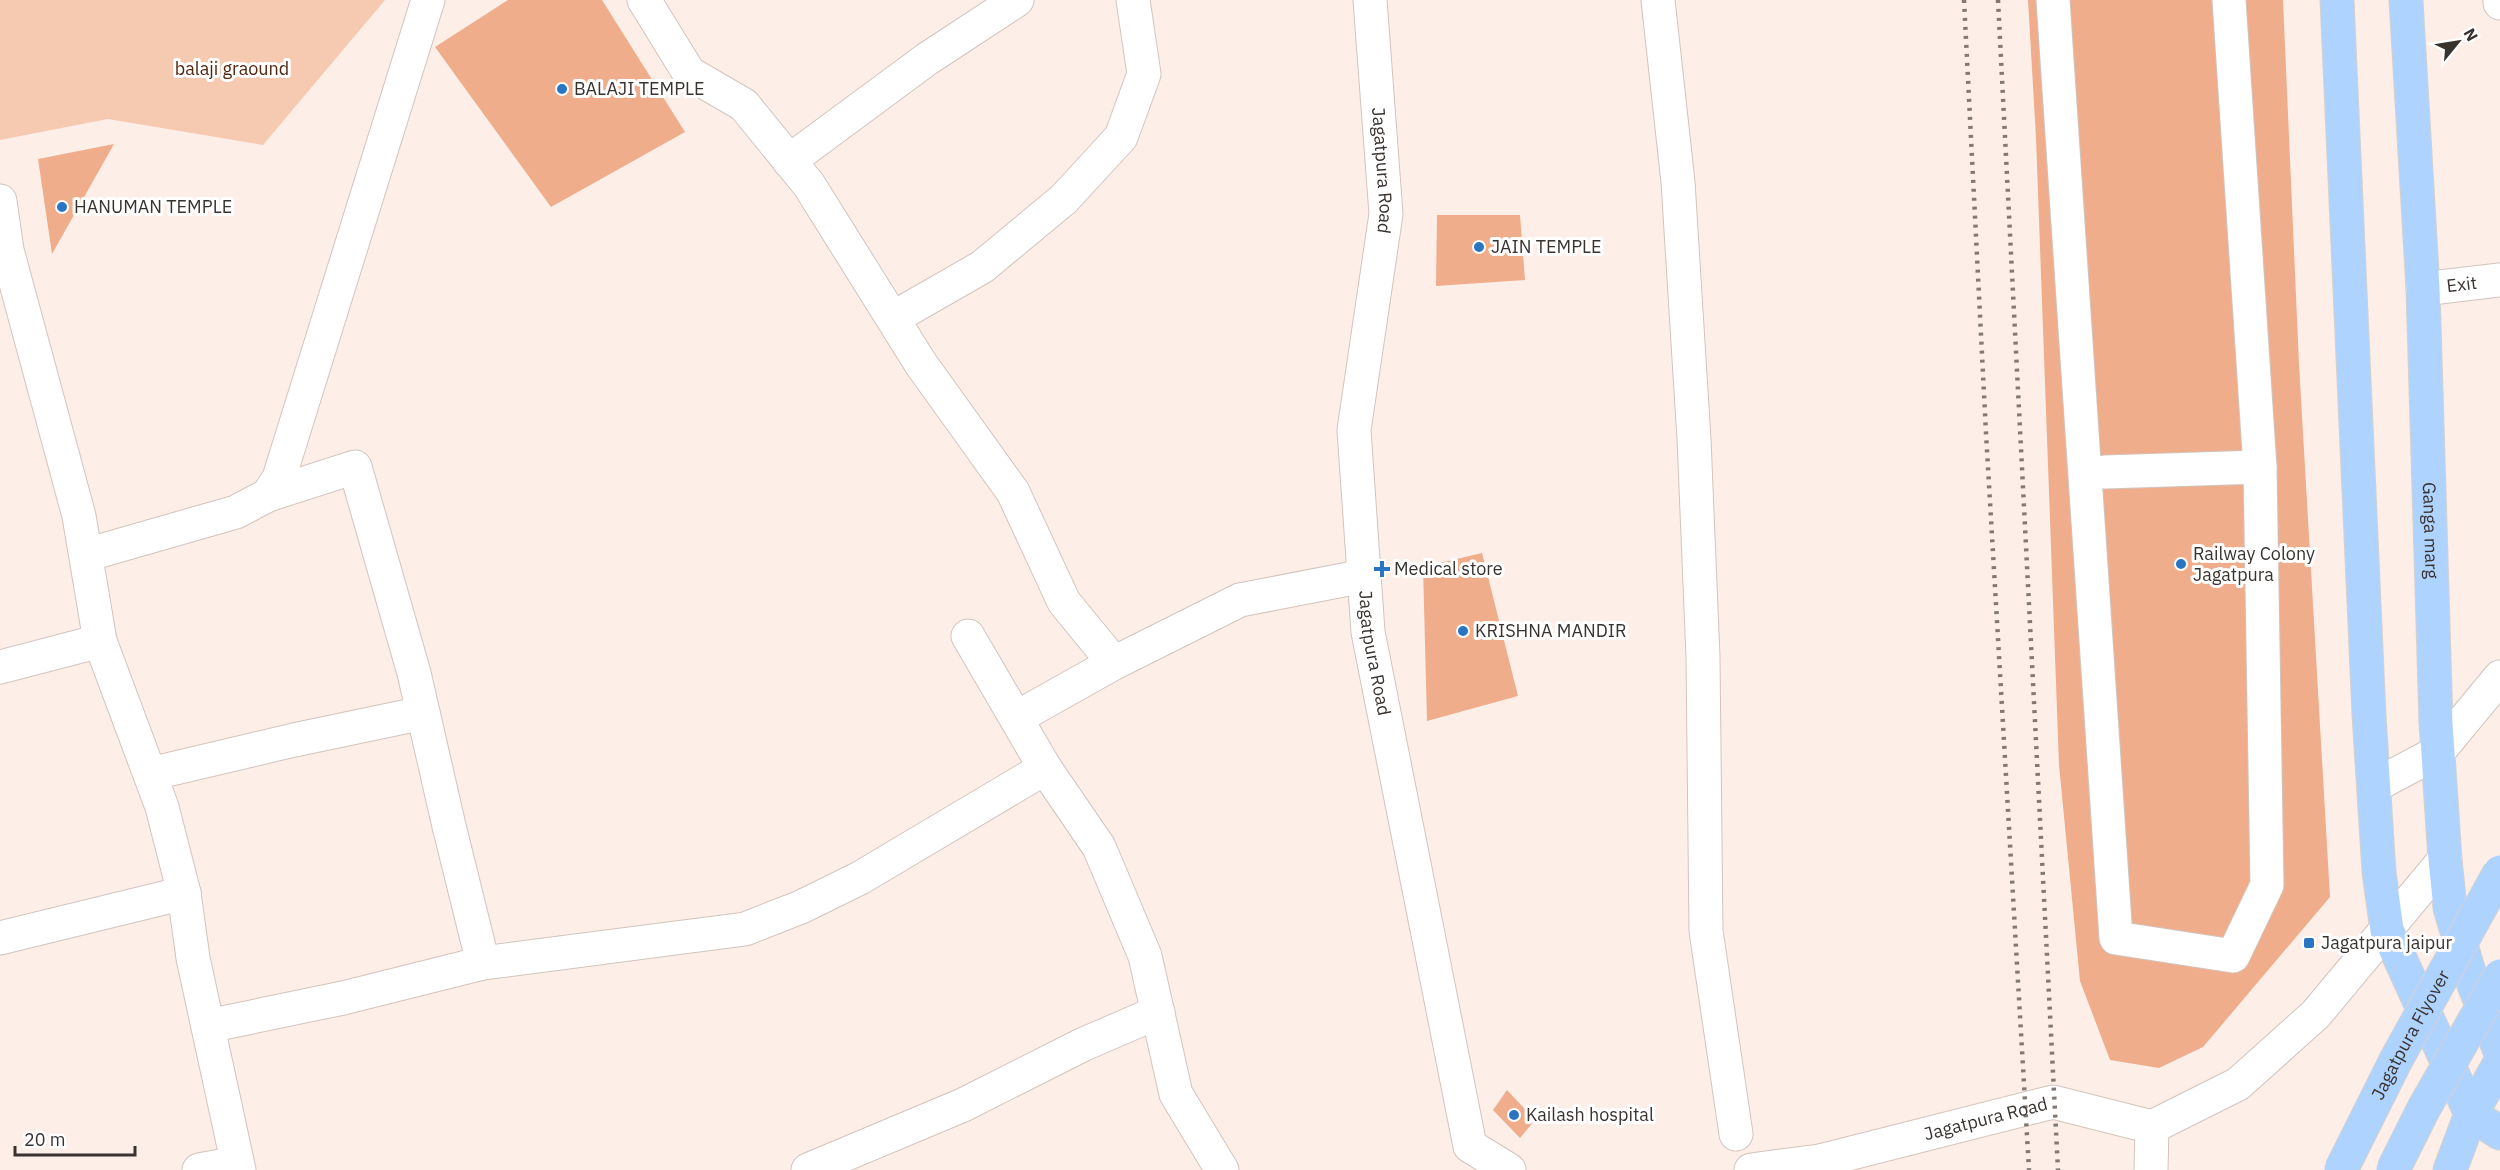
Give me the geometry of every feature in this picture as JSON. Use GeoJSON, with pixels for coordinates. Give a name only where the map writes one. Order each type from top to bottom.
{"type":"FeatureCollection","features":[{"type":"Feature","properties":{"kind":"main road"},"geometry":{"type":"LineString","coordinates":[[2337,0],[2368,703],[2379,872],[2387,930],[2471,1114],[2500,1133]]}},
{"type":"Feature","properties":{"kind":"main road","name":"Ganga marg"},"geometry":{"type":"LineString","coordinates":[[2406,0],[2423,289],[2438,752],[2445,859],[2450,908],[2469,972],[2500,1051]]}},
{"type":"Feature","properties":{"kind":"main road","name":"Jagatpura Flyover"},"geometry":{"type":"LineString","coordinates":[[2341,1170],[2396,1060],[2500,872]]}},
{"type":"Feature","properties":{"kind":"main road"},"geometry":{"type":"LineString","coordinates":[[2393,1170],[2424,1108],[2500,976]]}},
{"type":"Feature","properties":{"kind":"main road"},"geometry":{"type":"LineString","coordinates":[[2450,1170],[2471,1114],[2500,1063]]}},
{"type":"Feature","properties":{"kind":"street"},"geometry":{"type":"LineString","coordinates":[[268,495],[279,478],[287,458],[428,0]]}},
{"type":"Feature","properties":{"kind":"street"},"geometry":{"type":"LineString","coordinates":[[644,0],[690,73],[744,105],[809,185],[921,364],[1013,492],[1064,602],[1114,663]]}},
{"type":"Feature","properties":{"kind":"street"},"geometry":{"type":"LineString","coordinates":[[789,161],[927,60],[1017,0]]}},
{"type":"Feature","properties":{"kind":"street"},"geometry":{"type":"LineString","coordinates":[[893,318],[982,267],[1064,199],[1121,137],[1143,74],[1133,0]]}},
{"type":"Feature","properties":{"kind":"street","name":"Jagatpura Road"},"geometry":{"type":"LineString","coordinates":[[1370,0],[1386,214],[1354,430],[1368,632],[1465,1158],[1509,1170]]}},
{"type":"Feature","properties":{"kind":"street"},"geometry":{"type":"LineString","coordinates":[[1658,0],[1678,182],[1693,428],[1703,657],[1706,931],[1736,1134]]}},
{"type":"Feature","properties":{"kind":"street"},"geometry":{"type":"LineString","coordinates":[[2053,0],[2116,938],[2233,956],[2267,885],[2260,467],[2229,0]]}},
{"type":"Feature","properties":{"kind":"street"},"geometry":{"type":"LineString","coordinates":[[0,201],[7,250],[79,516],[100,641],[162,807],[184,893],[193,958],[238,1166],[199,1170]]}},
{"type":"Feature","properties":{"kind":"street","name":"Exit"},"geometry":{"type":"LineString","coordinates":[[2423,289],[2500,280]]}},
{"type":"Feature","properties":{"kind":"street"},"geometry":{"type":"LineString","coordinates":[[86,555],[236,512],[268,495],[354,467],[414,672],[483,963]]}},
{"type":"Feature","properties":{"kind":"street"},"geometry":{"type":"LineString","coordinates":[[2105,472],[2260,467]]}},
{"type":"Feature","properties":{"kind":"street"},"geometry":{"type":"LineString","coordinates":[[1016,718],[1114,663],[1240,600],[1364,576]]}},
{"type":"Feature","properties":{"kind":"street"},"geometry":{"type":"LineString","coordinates":[[968,636],[1045,768],[1099,847],[1145,957],[1176,1094],[1222,1170]]}},
{"type":"Feature","properties":{"kind":"street"},"geometry":{"type":"LineString","coordinates":[[0,667],[100,641]]}},
{"type":"Feature","properties":{"kind":"street"},"geometry":{"type":"LineString","coordinates":[[2374,786],[2438,752],[2500,677]]}},
{"type":"Feature","properties":{"kind":"street"},"geometry":{"type":"LineString","coordinates":[[150,774],[423,713]]}},
{"type":"Feature","properties":{"kind":"street"},"geometry":{"type":"LineString","coordinates":[[208,1026],[343,998],[483,963],[745,929],[801,907],[860,878],[1045,768]]}},
{"type":"Feature","properties":{"kind":"street"},"geometry":{"type":"LineString","coordinates":[[2151,1170],[2152,1127],[2238,1084],[2316,1014],[2445,859]]}},
{"type":"Feature","properties":{"kind":"street"},"geometry":{"type":"LineString","coordinates":[[0,938],[184,893]]}},
{"type":"Feature","properties":{"kind":"street"},"geometry":{"type":"LineString","coordinates":[[808,1170],[963,1105],[1082,1045],[1158,1012]]}},
{"type":"Feature","properties":{"kind":"street","name":"Jagatpura Road"},"geometry":{"type":"LineString","coordinates":[[1751,1170],[1821,1166],[2053,1102],[2152,1127]]}},
{"type":"Feature","properties":{"kind":"green space","name":"balaji graound"},"geometry":{"type":"Polygon","coordinates":[[[0,0],[385,0],[263,145],[108,119],[0,140],[0,0]]]}},
{"type":"Feature","properties":{"kind":"building","name":"BALAJI TEMPLE"},"geometry":{"type":"Polygon","coordinates":[[[508,0],[602,0],[685,132],[551,207],[435,47],[508,0]]]}},
{"type":"Feature","properties":{"kind":"building","name":"Railway Colony Jagatpura"},"geometry":{"type":"Polygon","coordinates":[[[2028,0],[2283,0],[2299,364],[2330,897],[2203,1047],[2159,1068],[2110,1060],[2080,981],[2059,765],[2036,138],[2028,0]]]}},
{"type":"Feature","properties":{"kind":"building","name":"HANUMAN TEMPLE"},"geometry":{"type":"Polygon","coordinates":[[[114,144],[52,254],[38,159],[114,144]]]}},
{"type":"Feature","properties":{"kind":"building","name":"JAIN TEMPLE"},"geometry":{"type":"Polygon","coordinates":[[[1437,215],[1520,215],[1525,280],[1436,286],[1437,215]]]}},
{"type":"Feature","properties":{"kind":"building","name":"KRISHNA MANDIR"},"geometry":{"type":"Polygon","coordinates":[[[1482,553],[1518,696],[1427,721],[1423,567],[1482,553]]]}},
{"type":"Feature","properties":{"kind":"building","name":"Kailash hospital"},"geometry":{"type":"Polygon","coordinates":[[[1507,1090],[1535,1120],[1520,1138],[1493,1110],[1507,1090]]]}},
{"type":"Feature","properties":{"kind":"railway"},"geometry":{"type":"LineString","coordinates":[[1964,0],[1986,433],[2029,1170]]}},
{"type":"Feature","properties":{"kind":"railway"},"geometry":{"type":"LineString","coordinates":[[1998,0],[2058,1170]]}},
{"type":"Feature","properties":{"kind":"place","name":"BALAJI TEMPLE"},"geometry":{"type":"Point","coordinates":[562,89]}},
{"type":"Feature","properties":{"kind":"place","name":"HANUMAN TEMPLE"},"geometry":{"type":"Point","coordinates":[62,207]}},
{"type":"Feature","properties":{"kind":"place","name":"JAIN TEMPLE"},"geometry":{"type":"Point","coordinates":[1479,247]}},
{"type":"Feature","properties":{"kind":"place","name":"Railway Colony Jagatpura"},"geometry":{"type":"Point","coordinates":[2181,564]}},
{"type":"Feature","properties":{"kind":"place","name":"Medical store"},"geometry":{"type":"Point","coordinates":[1382,569]}},
{"type":"Feature","properties":{"kind":"place","name":"KRISHNA MANDIR"},"geometry":{"type":"Point","coordinates":[1463,631]}},
{"type":"Feature","properties":{"kind":"place","name":"Jagatpura jaipur"},"geometry":{"type":"Point","coordinates":[2309,943]}},
{"type":"Feature","properties":{"kind":"place","name":"Kailash hospital"},"geometry":{"type":"Point","coordinates":[1514,1115]}}]}
